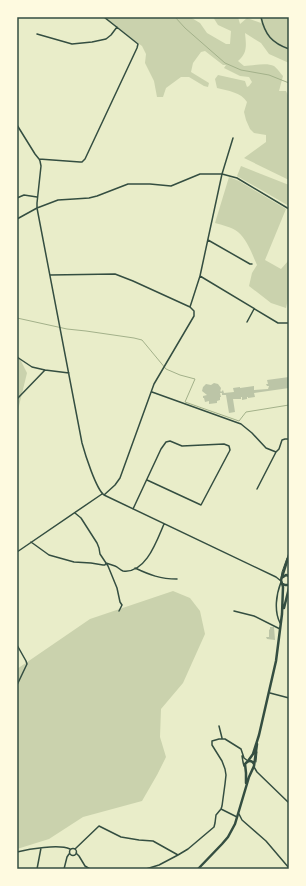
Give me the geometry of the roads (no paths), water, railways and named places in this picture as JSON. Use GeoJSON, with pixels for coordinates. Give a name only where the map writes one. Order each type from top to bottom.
{"type":"FeatureCollection","features":[{"type":"Feature","properties":{"kind":"main road"},"geometry":{"type":"LineString","coordinates":[[245,790],[245,764],[253,754],[277,656],[282,614],[282,579],[289,555]]}},
{"type":"Feature","properties":{"kind":"main road"},"geometry":{"type":"LineString","coordinates":[[282,579],[286,575],[289,576]]}},
{"type":"Feature","properties":{"kind":"main road"},"geometry":{"type":"LineString","coordinates":[[282,579],[285,585],[289,586],[282,614]]}},
{"type":"Feature","properties":{"kind":"main road"},"geometry":{"type":"LineString","coordinates":[[198,869],[224,841],[237,819],[252,768],[258,735]]}},
{"type":"Feature","properties":{"kind":"main road"},"geometry":{"type":"LineString","coordinates":[[248,761],[252,762],[252,768]]}},
{"type":"Feature","properties":{"kind":"main road"},"geometry":{"type":"LineString","coordinates":[[246,768],[252,768]]}},
{"type":"Feature","properties":{"kind":"street"},"geometry":{"type":"LineString","coordinates":[[39,159],[82,162],[85,159],[138,44],[104,17]]}},
{"type":"Feature","properties":{"kind":"street"},"geometry":{"type":"LineString","coordinates":[[261,17],[264,29],[268,36],[277,44],[289,49]]}},
{"type":"Feature","properties":{"kind":"street"},"geometry":{"type":"LineString","coordinates":[[37,34],[72,44],[106,39],[117,27]]}},
{"type":"Feature","properties":{"kind":"street"},"geometry":{"type":"LineString","coordinates":[[17,125],[40,161],[41,166],[37,208],[83,449],[98,488],[104,495],[282,579]]}},
{"type":"Feature","properties":{"kind":"street"},"geometry":{"type":"LineString","coordinates":[[190,308],[200,276],[222,174],[233,138]]}},
{"type":"Feature","properties":{"kind":"street"},"geometry":{"type":"LineString","coordinates":[[17,219],[37,208],[58,200],[74,200],[93,197],[128,184],[171,186],[200,174],[222,174],[237,178],[289,209]]}},
{"type":"Feature","properties":{"kind":"street"},"geometry":{"type":"LineString","coordinates":[[17,198],[24,195],[37,197]]}},
{"type":"Feature","properties":{"kind":"street"},"geometry":{"type":"LineString","coordinates":[[208,240],[252,264]]}},
{"type":"Feature","properties":{"kind":"street"},"geometry":{"type":"LineString","coordinates":[[50,274],[115,274],[133,280],[194,311],[194,316],[158,378],[120,478],[104,495]]}},
{"type":"Feature","properties":{"kind":"street"},"geometry":{"type":"LineString","coordinates":[[200,276],[278,323],[289,323]]}},
{"type":"Feature","properties":{"kind":"street"},"geometry":{"type":"LineString","coordinates":[[247,322],[254,309]]}},
{"type":"Feature","properties":{"kind":"street"},"geometry":{"type":"LineString","coordinates":[[17,357],[32,367],[69,373]]}},
{"type":"Feature","properties":{"kind":"street"},"geometry":{"type":"LineString","coordinates":[[17,399],[45,370]]}},
{"type":"Feature","properties":{"kind":"street"},"geometry":{"type":"LineString","coordinates":[[152,392],[241,424],[252,432],[266,448],[276,452]]}},
{"type":"Feature","properties":{"kind":"street"},"geometry":{"type":"LineString","coordinates":[[257,489],[276,452],[279,450],[282,440],[289,439]]}},
{"type":"Feature","properties":{"kind":"street"},"geometry":{"type":"LineString","coordinates":[[133,509],[164,444],[167,441],[182,446],[224,444],[228,445],[230,448],[201,505],[147,480]]}},
{"type":"Feature","properties":{"kind":"street"},"geometry":{"type":"LineString","coordinates":[[17,552],[102,494]]}},
{"type":"Feature","properties":{"kind":"street"},"geometry":{"type":"LineString","coordinates":[[75,513],[81,518],[97,543],[100,554],[108,566],[122,605],[118,611]]}},
{"type":"Feature","properties":{"kind":"street"},"geometry":{"type":"LineString","coordinates":[[31,542],[49,555],[74,562],[91,562],[103,565],[106,563],[115,566],[122,571],[137,568],[150,555],[164,524]]}},
{"type":"Feature","properties":{"kind":"street"},"geometry":{"type":"LineString","coordinates":[[135,568],[165,579],[177,579]]}},
{"type":"Feature","properties":{"kind":"street"},"geometry":{"type":"LineString","coordinates":[[276,577],[282,579]]}},
{"type":"Feature","properties":{"kind":"street"},"geometry":{"type":"LineString","coordinates":[[281,625],[277,617],[276,608],[282,579]]}},
{"type":"Feature","properties":{"kind":"street"},"geometry":{"type":"LineString","coordinates":[[234,611],[254,616],[280,629]]}},
{"type":"Feature","properties":{"kind":"street"},"geometry":{"type":"LineString","coordinates":[[17,645],[27,664],[17,684]]}},
{"type":"Feature","properties":{"kind":"street"},"geometry":{"type":"LineString","coordinates":[[269,692],[289,698]]}},
{"type":"Feature","properties":{"kind":"street"},"geometry":{"type":"LineString","coordinates":[[218,726],[222,738],[241,749],[243,763],[246,768]]}},
{"type":"Feature","properties":{"kind":"street"},"geometry":{"type":"LineString","coordinates":[[146,869],[159,865],[188,849],[214,827],[216,814],[221,809],[225,784],[225,772],[222,761],[211,744],[212,741],[222,738]]}},
{"type":"Feature","properties":{"kind":"street"},"geometry":{"type":"LineString","coordinates":[[242,754],[248,761]]}},
{"type":"Feature","properties":{"kind":"street"},"geometry":{"type":"LineString","coordinates":[[252,768],[289,803]]}},
{"type":"Feature","properties":{"kind":"street"},"geometry":{"type":"LineString","coordinates":[[252,768],[257,772]]}},
{"type":"Feature","properties":{"kind":"street"},"geometry":{"type":"LineString","coordinates":[[221,809],[237,819],[242,820]]}},
{"type":"Feature","properties":{"kind":"street"},"geometry":{"type":"LineString","coordinates":[[239,813],[242,820],[265,839],[289,868]]}},
{"type":"Feature","properties":{"kind":"street"},"geometry":{"type":"LineString","coordinates":[[17,852],[41,848],[75,849],[99,826],[121,837],[153,841],[178,855]]}},
{"type":"Feature","properties":{"kind":"street"},"geometry":{"type":"LineString","coordinates":[[37,869],[41,848]]}},
{"type":"Feature","properties":{"kind":"street"},"geometry":{"type":"LineString","coordinates":[[64,869],[66,857],[70,849]]}},
{"type":"Feature","properties":{"kind":"street"},"geometry":{"type":"LineString","coordinates":[[75,849],[85,866],[90,869]]}},
{"type":"Feature","properties":{"kind":"street"},"geometry":{"type":"LineString","coordinates":[[69,853],[72,855],[76,853]]}},
{"type":"Feature","properties":{"kind":"waterway"},"geometry":{"type":"LineString","coordinates":[[175,17],[185,28],[225,63],[241,70],[269,75],[289,83]]}},
{"type":"Feature","properties":{"kind":"waterway"},"geometry":{"type":"LineString","coordinates":[[17,318],[67,329],[142,340],[166,369],[195,379],[185,402],[239,421],[246,412],[289,405]]}}]}
